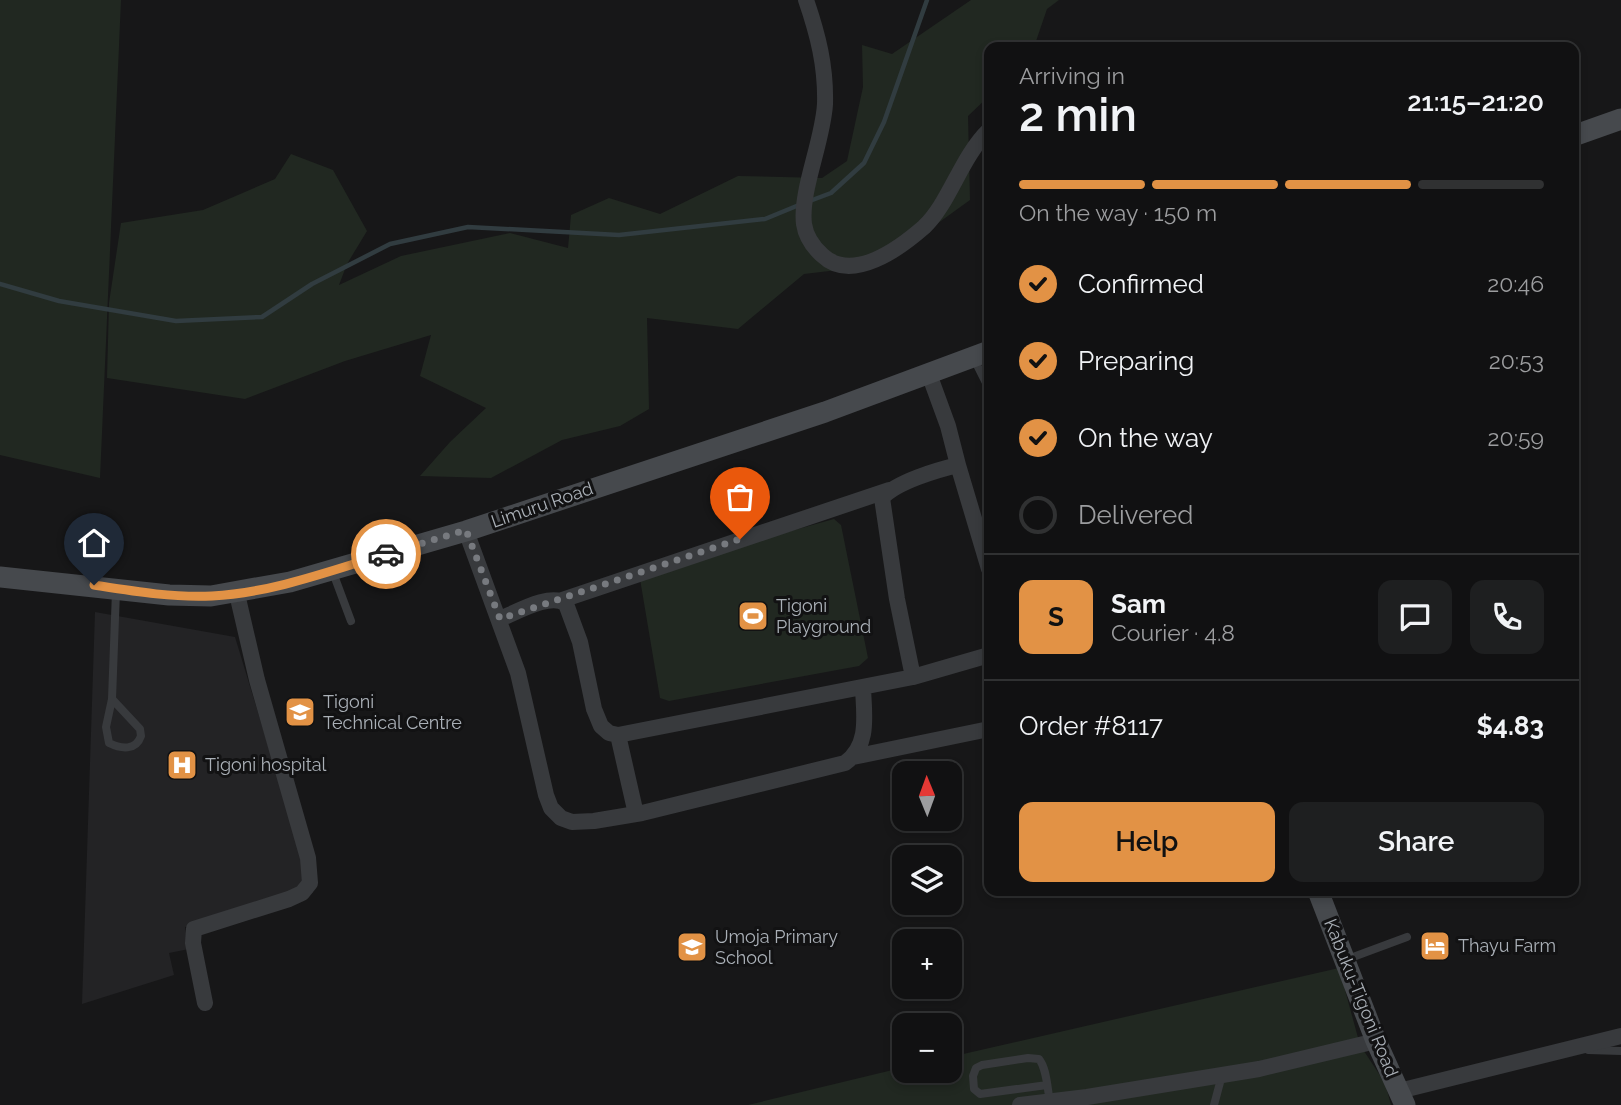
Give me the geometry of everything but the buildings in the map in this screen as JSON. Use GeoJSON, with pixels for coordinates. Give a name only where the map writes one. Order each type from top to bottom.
{"type":"FeatureCollection","features":[{"type":"Feature","properties":{"kind":"main road"},"geometry":{"type":"LineString","coordinates":[[1579,134],[1621,119]]}},
{"type":"Feature","properties":{"kind":"main road","name":"Limuru Road"},"geometry":{"type":"LineString","coordinates":[[0,577],[169,595],[237,594],[332,570],[466,530],[825,412],[981,354]]}},
{"type":"Feature","properties":{"kind":"main road","name":"Kabuku-Tigoni Road"},"geometry":{"type":"LineString","coordinates":[[1320,896],[1376,1041],[1402,1098]]}},
{"type":"Feature","properties":{"kind":"street"},"geometry":{"type":"LineString","coordinates":[[806,0],[822,48],[825,106],[820,142],[805,201],[804,224],[810,244],[827,261],[841,266],[866,264],[902,245],[927,224],[965,159],[984,136]]}},
{"type":"Feature","properties":{"kind":"street"},"geometry":{"type":"LineString","coordinates":[[929,374],[948,426],[984,552]]}},
{"type":"Feature","properties":{"kind":"street"},"geometry":{"type":"LineString","coordinates":[[500,619],[958,465]]}},
{"type":"Feature","properties":{"kind":"street"},"geometry":{"type":"LineString","coordinates":[[889,490],[882,498],[883,511],[914,677]]}},
{"type":"Feature","properties":{"kind":"street"},"geometry":{"type":"LineString","coordinates":[[466,530],[518,673],[546,795],[553,811],[566,820],[581,822],[636,814],[832,768],[853,757],[984,730]]}},
{"type":"Feature","properties":{"kind":"street"},"geometry":{"type":"LineString","coordinates":[[205,1003],[192,936],[194,929],[289,899],[302,893],[310,883],[308,858],[257,680],[237,594]]}},
{"type":"Feature","properties":{"kind":"street"},"geometry":{"type":"LineString","coordinates":[[562,600],[570,607],[597,717],[609,733],[618,735],[863,688],[914,677],[984,656]]}},
{"type":"Feature","properties":{"kind":"street"},"geometry":{"type":"LineString","coordinates":[[853,757],[863,738],[863,688]]}},
{"type":"Feature","properties":{"kind":"street"},"geometry":{"type":"LineString","coordinates":[[618,735],[636,814]]}},
{"type":"Feature","properties":{"kind":"street"},"geometry":{"type":"LineString","coordinates":[[1402,1098],[1621,1037]]}},
{"type":"Feature","properties":{"kind":"street"},"geometry":{"type":"LineString","coordinates":[[1020,1105],[1048,1093],[1087,1101],[1376,1041]]}},
{"type":"Feature","properties":{"kind":"lane"},"geometry":{"type":"LineString","coordinates":[[332,570],[351,621]]}},
{"type":"Feature","properties":{"kind":"lane"},"geometry":{"type":"LineString","coordinates":[[112,699],[140,729],[141,736],[135,745],[128,748],[109,743],[106,726],[112,699],[116,588]]}},
{"type":"Feature","properties":{"kind":"lane"},"geometry":{"type":"LineString","coordinates":[[1345,960],[1407,937]]}},
{"type":"Feature","properties":{"kind":"lane"},"geometry":{"type":"LineString","coordinates":[[1571,1049],[1621,1051]]}},
{"type":"Feature","properties":{"kind":"lane"},"geometry":{"type":"LineString","coordinates":[[1028,1058],[1039,1059],[1043,1064],[1048,1093],[980,1094],[974,1090],[973,1076],[976,1068],[982,1065],[1028,1058]]}},
{"type":"Feature","properties":{"kind":"lane"},"geometry":{"type":"LineString","coordinates":[[1214,1105],[1222,1075]]}},
{"type":"Feature","properties":{"kind":"shaded area"},"geometry":{"type":"Polygon","coordinates":[[[0,0],[121,0],[100,478],[0,455],[0,0]]]}},
{"type":"Feature","properties":{"kind":"shaded area"},"geometry":{"type":"Polygon","coordinates":[[[971,0],[1059,0],[1047,9],[1036,42],[984,42],[984,101],[968,116],[970,200],[880,265],[804,274],[738,329],[647,318],[649,409],[620,426],[562,440],[491,478],[420,476],[450,442],[486,408],[420,376],[431,335],[345,361],[245,399],[107,378],[109,303],[121,223],[203,210],[275,179],[291,154],[333,170],[367,231],[347,264],[339,285],[401,256],[510,233],[568,248],[571,215],[609,198],[660,214],[738,176],[822,178],[847,161],[863,87],[862,45],[892,54],[971,0]]]}},
{"type":"Feature","properties":{"kind":"shaded area","name":"Tigoni Playground"},"geometry":{"type":"Polygon","coordinates":[[[834,519],[841,525],[868,658],[859,666],[669,701],[660,698],[639,573],[834,519]]]}},
{"type":"Feature","properties":{"kind":"shaded area","name":"Tigoni hospital"},"geometry":{"type":"Polygon","coordinates":[[[95,612],[235,637],[313,893],[185,927],[189,949],[169,953],[174,975],[82,1004],[95,612]]]}},
{"type":"Feature","properties":{"kind":"shaded area"},"geometry":{"type":"Polygon","coordinates":[[[1339,968],[1360,1045],[1385,1083],[1391,1105],[748,1105],[892,1070],[892,1083],[962,1083],[962,1054],[1339,968]]]}},
{"type":"Feature","properties":{"kind":"waterway"},"geometry":{"type":"LineString","coordinates":[[807,202],[831,193],[864,163],[884,122],[927,0]]}},
{"type":"Feature","properties":{"kind":"waterway"},"geometry":{"type":"LineString","coordinates":[[0,284],[59,301],[176,321],[262,317],[312,284],[390,244],[468,227],[619,235],[765,219],[799,205]]}},
{"type":"Feature","properties":{"kind":"way so far"},"geometry":{"type":"LineString","coordinates":[[386,554],[466,530],[500,619],[740,539]]}},
{"type":"Feature","properties":{"kind":"place","name":"Tigoni Playground"},"geometry":{"type":"Point","coordinates":[753,616]}},
{"type":"Feature","properties":{"kind":"place","name":"Tigoni Technical Centre"},"geometry":{"type":"Point","coordinates":[300,712]}},
{"type":"Feature","properties":{"kind":"place","name":"Tigoni hospital"},"geometry":{"type":"Point","coordinates":[182,765]}},
{"type":"Feature","properties":{"kind":"place","name":"Thayu Farm"},"geometry":{"type":"Point","coordinates":[1435,946]}},
{"type":"Feature","properties":{"kind":"place","name":"Umoja Primary School"},"geometry":{"type":"Point","coordinates":[692,947]}},
{"type":"Feature","properties":{"kind":"route"},"geometry":{"type":"LineString","coordinates":[[94,585],[169,595],[237,594],[290,582],[386,554]]}}]}
